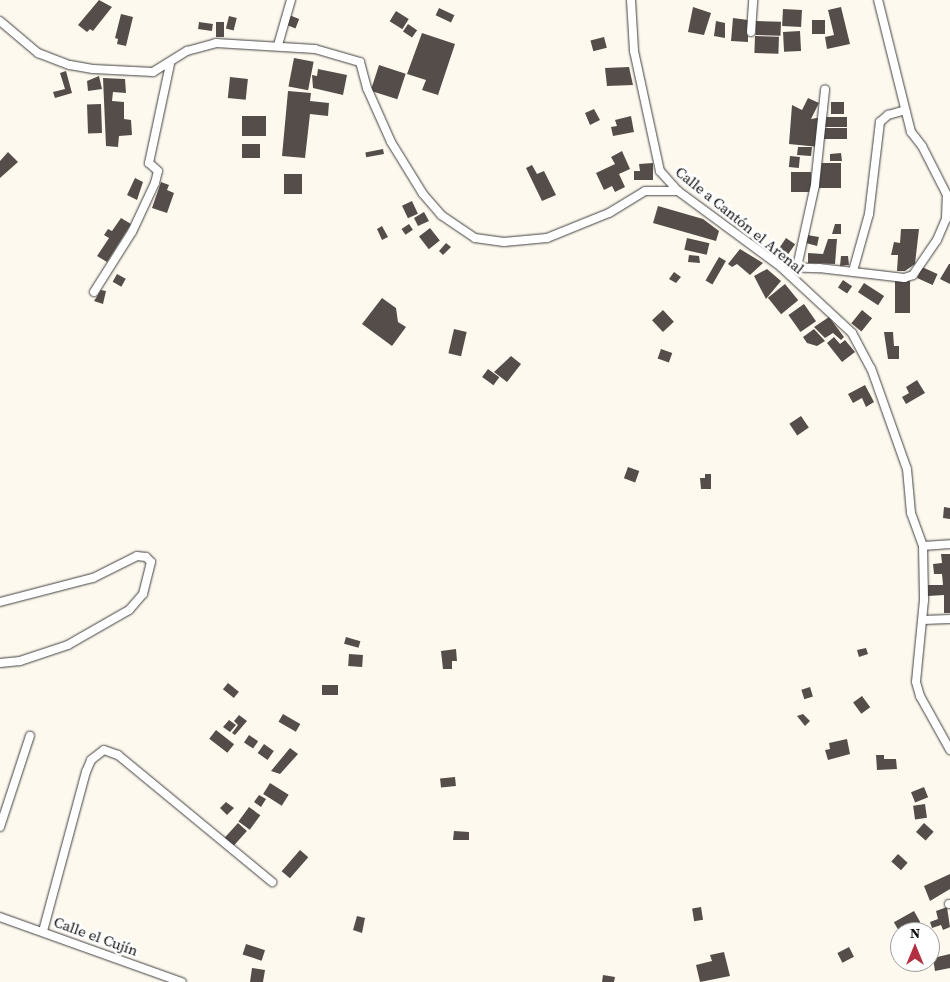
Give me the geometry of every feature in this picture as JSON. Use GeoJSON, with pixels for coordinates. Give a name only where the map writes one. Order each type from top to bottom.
{"type":"FeatureCollection","features":[{"type":"Feature","properties":{"kind":"street"},"geometry":{"type":"LineString","coordinates":[[278,45],[291,0]]}},
{"type":"Feature","properties":{"kind":"street","name":"Calle a Cantón el Arenal"},"geometry":{"type":"LineString","coordinates":[[631,0],[634,51],[653,148],[660,171],[678,191],[781,267],[852,334],[863,350],[907,469],[911,513],[923,546],[923,620],[916,682],[920,696],[950,750]]}},
{"type":"Feature","properties":{"kind":"street"},"geometry":{"type":"LineString","coordinates":[[751,32],[753,0]]}},
{"type":"Feature","properties":{"kind":"street"},"geometry":{"type":"LineString","coordinates":[[781,267],[853,271],[904,278],[913,276],[937,240],[946,219],[947,195],[922,146],[910,132],[878,0]]}},
{"type":"Feature","properties":{"kind":"street"},"geometry":{"type":"LineString","coordinates":[[0,22],[38,53],[70,65],[154,72],[187,52],[216,43],[278,45],[315,49],[360,62],[367,88],[391,142],[423,194],[441,214],[475,238],[504,242],[547,238],[609,213],[644,191],[678,191]]}},
{"type":"Feature","properties":{"kind":"street"},"geometry":{"type":"LineString","coordinates":[[94,292],[132,232],[155,183],[158,171],[149,163],[170,64]]}},
{"type":"Feature","properties":{"kind":"street"},"geometry":{"type":"LineString","coordinates":[[796,267],[815,185],[825,90]]}},
{"type":"Feature","properties":{"kind":"street"},"geometry":{"type":"LineString","coordinates":[[853,271],[869,214],[880,122],[888,115],[905,110]]}},
{"type":"Feature","properties":{"kind":"street"},"geometry":{"type":"LineString","coordinates":[[923,546],[950,544]]}},
{"type":"Feature","properties":{"kind":"street"},"geometry":{"type":"LineString","coordinates":[[0,602],[93,578],[138,556],[146,557],[151,562],[143,594],[129,610],[68,645],[20,661],[0,663]]}},
{"type":"Feature","properties":{"kind":"street"},"geometry":{"type":"LineString","coordinates":[[923,620],[950,619]]}},
{"type":"Feature","properties":{"kind":"street"},"geometry":{"type":"LineString","coordinates":[[0,827],[30,736]]}},
{"type":"Feature","properties":{"kind":"street"},"geometry":{"type":"LineString","coordinates":[[43,931],[86,772],[92,760],[104,750],[126,761],[272,882]]}},
{"type":"Feature","properties":{"kind":"street","name":"Calle el Cujín"},"geometry":{"type":"LineString","coordinates":[[0,917],[182,982]]}},
{"type":"Feature","properties":{"kind":"building"},"geometry":{"type":"Polygon","coordinates":[[[99,0],[112,7],[93,31],[90,29],[87,32],[78,25],[99,0]]]}},
{"type":"Feature","properties":{"kind":"building"},"geometry":{"type":"Polygon","coordinates":[[[693,7],[711,13],[704,35],[688,32],[693,7]]]}},
{"type":"Feature","properties":{"kind":"building"},"geometry":{"type":"Polygon","coordinates":[[[841,7],[850,44],[827,49],[825,37],[834,35],[828,10],[841,7]]]}},
{"type":"Feature","properties":{"kind":"building"},"geometry":{"type":"Polygon","coordinates":[[[439,8],[454,15],[451,22],[436,15],[439,8]]]}},
{"type":"Feature","properties":{"kind":"building"},"geometry":{"type":"Polygon","coordinates":[[[783,9],[802,10],[801,27],[782,26],[783,9]]]}},
{"type":"Feature","properties":{"kind":"building"},"geometry":{"type":"Polygon","coordinates":[[[396,11],[409,19],[402,29],[390,21],[396,11]]]}},
{"type":"Feature","properties":{"kind":"building"},"geometry":{"type":"Polygon","coordinates":[[[121,14],[133,17],[126,46],[117,44],[118,39],[115,38],[121,14]]]}},
{"type":"Feature","properties":{"kind":"building"},"geometry":{"type":"Polygon","coordinates":[[[289,15],[299,19],[295,28],[285,24],[289,15]]]}},
{"type":"Feature","properties":{"kind":"building"},"geometry":{"type":"Polygon","coordinates":[[[229,16],[237,18],[234,31],[226,29],[229,16]]]}},
{"type":"Feature","properties":{"kind":"building"},"geometry":{"type":"Polygon","coordinates":[[[733,18],[748,20],[748,42],[731,41],[733,18]]]}},
{"type":"Feature","properties":{"kind":"building"},"geometry":{"type":"Polygon","coordinates":[[[812,20],[825,20],[825,34],[812,34],[812,20]]]}},
{"type":"Feature","properties":{"kind":"building"},"geometry":{"type":"Polygon","coordinates":[[[716,21],[725,23],[725,38],[714,36],[716,21]]]}},
{"type":"Feature","properties":{"kind":"building"},"geometry":{"type":"Polygon","coordinates":[[[756,21],[781,22],[780,36],[756,35],[756,21]]]}},
{"type":"Feature","properties":{"kind":"building"},"geometry":{"type":"Polygon","coordinates":[[[199,22],[213,24],[212,31],[198,29],[199,22]]]}},
{"type":"Feature","properties":{"kind":"building"},"geometry":{"type":"Polygon","coordinates":[[[216,22],[224,22],[224,37],[216,37],[216,22]]]}},
{"type":"Feature","properties":{"kind":"building"},"geometry":{"type":"Polygon","coordinates":[[[408,24],[417,30],[412,38],[403,31],[408,24]]]}},
{"type":"Feature","properties":{"kind":"building"},"geometry":{"type":"Polygon","coordinates":[[[800,31],[801,51],[784,52],[783,32],[800,31]]]}},
{"type":"Feature","properties":{"kind":"building"},"geometry":{"type":"Polygon","coordinates":[[[422,33],[455,44],[438,95],[422,90],[426,80],[407,74],[422,33]]]}},
{"type":"Feature","properties":{"kind":"building"},"geometry":{"type":"Polygon","coordinates":[[[755,36],[779,37],[778,54],[754,53],[755,36]]]}},
{"type":"Feature","properties":{"kind":"building"},"geometry":{"type":"Polygon","coordinates":[[[604,37],[607,48],[593,51],[590,41],[604,37]]]}},
{"type":"Feature","properties":{"kind":"building"},"geometry":{"type":"Polygon","coordinates":[[[294,58],[314,62],[308,90],[288,86],[294,58]]]}},
{"type":"Feature","properties":{"kind":"building"},"geometry":{"type":"Polygon","coordinates":[[[379,65],[406,74],[397,99],[371,91],[379,65]]]}},
{"type":"Feature","properties":{"kind":"building"},"geometry":{"type":"Polygon","coordinates":[[[629,67],[633,85],[607,86],[605,68],[629,67]]]}},
{"type":"Feature","properties":{"kind":"building"},"geometry":{"type":"Polygon","coordinates":[[[318,69],[347,75],[343,95],[313,88],[312,75],[317,76],[318,69]]]}},
{"type":"Feature","properties":{"kind":"building"},"geometry":{"type":"Polygon","coordinates":[[[66,71],[72,93],[55,98],[53,92],[65,89],[60,73],[66,71]]]}},
{"type":"Feature","properties":{"kind":"building"},"geometry":{"type":"Polygon","coordinates":[[[99,76],[102,89],[88,91],[87,81],[99,76]]]}},
{"type":"Feature","properties":{"kind":"building"},"geometry":{"type":"Polygon","coordinates":[[[230,77],[248,79],[246,100],[228,98],[230,77]]]}},
{"type":"Feature","properties":{"kind":"building"},"geometry":{"type":"Polygon","coordinates":[[[103,78],[125,79],[126,93],[113,92],[112,101],[124,102],[124,119],[131,120],[132,135],[119,136],[118,147],[106,146],[103,78]]]}},
{"type":"Feature","properties":{"kind":"building"},"geometry":{"type":"Polygon","coordinates":[[[288,91],[311,93],[310,101],[329,103],[328,116],[310,114],[305,158],[282,156],[288,91]]]}},
{"type":"Feature","properties":{"kind":"building"},"geometry":{"type":"Polygon","coordinates":[[[808,98],[819,103],[811,119],[822,117],[819,147],[789,144],[792,105],[802,110],[808,98]]]}},
{"type":"Feature","properties":{"kind":"building"},"geometry":{"type":"Polygon","coordinates":[[[831,102],[844,102],[844,114],[831,114],[831,102]]]}},
{"type":"Feature","properties":{"kind":"building"},"geometry":{"type":"Polygon","coordinates":[[[87,104],[101,104],[102,133],[88,133],[87,104]]]}},
{"type":"Feature","properties":{"kind":"building"},"geometry":{"type":"Polygon","coordinates":[[[594,109],[600,120],[590,125],[585,113],[594,109]]]}},
{"type":"Feature","properties":{"kind":"building"},"geometry":{"type":"Polygon","coordinates":[[[242,116],[266,116],[266,136],[242,136],[242,116]]]}},
{"type":"Feature","properties":{"kind":"building"},"geometry":{"type":"Polygon","coordinates":[[[631,116],[634,132],[613,136],[611,127],[617,126],[615,120],[631,116]]]}},
{"type":"Feature","properties":{"kind":"building"},"geometry":{"type":"Polygon","coordinates":[[[824,117],[847,117],[847,127],[824,127],[824,117]]]}},
{"type":"Feature","properties":{"kind":"building"},"geometry":{"type":"Polygon","coordinates":[[[823,128],[847,128],[847,139],[823,139],[823,128]]]}},
{"type":"Feature","properties":{"kind":"building"},"geometry":{"type":"Polygon","coordinates":[[[242,144],[260,144],[260,158],[242,158],[242,144]]]}},
{"type":"Feature","properties":{"kind":"building"},"geometry":{"type":"Polygon","coordinates":[[[798,147],[812,147],[811,156],[797,155],[798,147]]]}},
{"type":"Feature","properties":{"kind":"building"},"geometry":{"type":"Polygon","coordinates":[[[383,149],[384,154],[366,157],[365,152],[383,149]]]}},
{"type":"Feature","properties":{"kind":"building"},"geometry":{"type":"Polygon","coordinates":[[[622,151],[630,169],[619,174],[625,187],[615,192],[612,186],[604,190],[596,173],[615,164],[611,157],[622,151]]]}},
{"type":"Feature","properties":{"kind":"building"},"geometry":{"type":"Polygon","coordinates":[[[8,152],[18,162],[0,178],[0,161],[8,152]]]}},
{"type":"Feature","properties":{"kind":"building"},"geometry":{"type":"Polygon","coordinates":[[[841,153],[842,161],[830,161],[830,154],[841,153]]]}},
{"type":"Feature","properties":{"kind":"building"},"geometry":{"type":"Polygon","coordinates":[[[790,156],[800,157],[799,168],[789,167],[790,156]]]}},
{"type":"Feature","properties":{"kind":"building"},"geometry":{"type":"Polygon","coordinates":[[[653,163],[653,180],[634,180],[634,171],[640,171],[639,164],[653,163]]]}},
{"type":"Feature","properties":{"kind":"building"},"geometry":{"type":"Polygon","coordinates":[[[819,163],[841,163],[841,188],[819,188],[819,163]]]}},
{"type":"Feature","properties":{"kind":"building"},"geometry":{"type":"Polygon","coordinates":[[[532,165],[537,174],[544,171],[556,195],[542,201],[526,168],[532,165]]]}},
{"type":"Feature","properties":{"kind":"building"},"geometry":{"type":"Polygon","coordinates":[[[791,172],[811,172],[811,192],[791,192],[791,172]]]}},
{"type":"Feature","properties":{"kind":"building"},"geometry":{"type":"Polygon","coordinates":[[[284,174],[302,174],[302,194],[284,194],[284,174]]]}},
{"type":"Feature","properties":{"kind":"building"},"geometry":{"type":"Polygon","coordinates":[[[135,178],[143,182],[137,200],[127,195],[135,178]]]}},
{"type":"Feature","properties":{"kind":"building"},"geometry":{"type":"Polygon","coordinates":[[[161,182],[169,185],[167,190],[174,193],[167,213],[152,208],[161,182]]]}},
{"type":"Feature","properties":{"kind":"building"},"geometry":{"type":"Polygon","coordinates":[[[412,201],[418,214],[408,218],[402,206],[412,201]]]}},
{"type":"Feature","properties":{"kind":"building"},"geometry":{"type":"Polygon","coordinates":[[[658,206],[703,219],[719,231],[716,241],[653,223],[658,206]]]}},
{"type":"Feature","properties":{"kind":"building"},"geometry":{"type":"Polygon","coordinates":[[[424,212],[429,221],[418,226],[414,218],[424,212]]]}},
{"type":"Feature","properties":{"kind":"building"},"geometry":{"type":"Polygon","coordinates":[[[121,218],[131,224],[107,262],[97,256],[109,238],[104,235],[108,229],[112,231],[121,218]]]}},
{"type":"Feature","properties":{"kind":"building"},"geometry":{"type":"Polygon","coordinates":[[[409,224],[413,230],[405,235],[402,229],[409,224]]]}},
{"type":"Feature","properties":{"kind":"building"},"geometry":{"type":"Polygon","coordinates":[[[835,224],[841,224],[841,234],[832,234],[835,224]]]}},
{"type":"Feature","properties":{"kind":"building"},"geometry":{"type":"Polygon","coordinates":[[[382,226],[388,237],[382,240],[377,229],[382,226]]]}},
{"type":"Feature","properties":{"kind":"building"},"geometry":{"type":"Polygon","coordinates":[[[430,228],[440,241],[429,249],[419,237],[430,228]]]}},
{"type":"Feature","properties":{"kind":"building"},"geometry":{"type":"Polygon","coordinates":[[[901,229],[919,229],[915,264],[905,271],[897,271],[898,255],[891,255],[894,242],[900,243],[901,229]]]}},
{"type":"Feature","properties":{"kind":"building"},"geometry":{"type":"Polygon","coordinates":[[[807,235],[819,237],[817,246],[806,243],[807,235]]]}},
{"type":"Feature","properties":{"kind":"building"},"geometry":{"type":"Polygon","coordinates":[[[687,238],[709,243],[707,255],[684,250],[687,238]]]}},
{"type":"Feature","properties":{"kind":"building"},"geometry":{"type":"Polygon","coordinates":[[[786,238],[795,244],[788,254],[779,248],[786,238]]]}},
{"type":"Feature","properties":{"kind":"building"},"geometry":{"type":"Polygon","coordinates":[[[828,239],[837,239],[835,264],[808,263],[808,253],[823,254],[828,239]]]}},
{"type":"Feature","properties":{"kind":"building"},"geometry":{"type":"Polygon","coordinates":[[[446,243],[451,247],[443,255],[439,251],[446,243]]]}},
{"type":"Feature","properties":{"kind":"building"},"geometry":{"type":"Polygon","coordinates":[[[740,249],[763,263],[750,275],[737,264],[732,267],[728,264],[740,249]]]}},
{"type":"Feature","properties":{"kind":"building"},"geometry":{"type":"Polygon","coordinates":[[[689,255],[699,256],[700,263],[688,262],[689,255]]]}},
{"type":"Feature","properties":{"kind":"building"},"geometry":{"type":"Polygon","coordinates":[[[841,256],[848,256],[849,265],[840,266],[841,256]]]}},
{"type":"Feature","properties":{"kind":"building"},"geometry":{"type":"Polygon","coordinates":[[[719,257],[726,261],[712,284],[706,280],[719,257]]]}},
{"type":"Feature","properties":{"kind":"building"},"geometry":{"type":"Polygon","coordinates":[[[950,264],[950,284],[940,279],[950,264]]]}},
{"type":"Feature","properties":{"kind":"building"},"geometry":{"type":"Polygon","coordinates":[[[922,267],[938,274],[933,285],[917,278],[922,267]]]}},
{"type":"Feature","properties":{"kind":"building"},"geometry":{"type":"Polygon","coordinates":[[[767,269],[781,281],[766,299],[754,276],[767,269]]]}},
{"type":"Feature","properties":{"kind":"building"},"geometry":{"type":"Polygon","coordinates":[[[674,272],[681,277],[676,283],[669,279],[674,272]]]}},
{"type":"Feature","properties":{"kind":"building"},"geometry":{"type":"Polygon","coordinates":[[[117,274],[126,279],[121,287],[113,282],[117,274]]]}},
{"type":"Feature","properties":{"kind":"building"},"geometry":{"type":"Polygon","coordinates":[[[843,280],[852,286],[847,294],[838,287],[843,280]]]}},
{"type":"Feature","properties":{"kind":"building"},"geometry":{"type":"Polygon","coordinates":[[[895,281],[910,281],[910,313],[895,313],[895,281]]]}},
{"type":"Feature","properties":{"kind":"building"},"geometry":{"type":"Polygon","coordinates":[[[864,283],[884,296],[878,305],[858,292],[864,283]]]}},
{"type":"Feature","properties":{"kind":"building"},"geometry":{"type":"Polygon","coordinates":[[[785,284],[798,300],[781,314],[768,298],[785,284]]]}},
{"type":"Feature","properties":{"kind":"building"},"geometry":{"type":"Polygon","coordinates":[[[101,290],[106,291],[103,304],[94,301],[101,290]]]}},
{"type":"Feature","properties":{"kind":"building"},"geometry":{"type":"Polygon","coordinates":[[[382,298],[396,308],[398,322],[406,327],[392,346],[362,324],[382,298]]]}},
{"type":"Feature","properties":{"kind":"building"},"geometry":{"type":"Polygon","coordinates":[[[804,304],[816,321],[800,332],[788,315],[804,304]]]}},
{"type":"Feature","properties":{"kind":"building"},"geometry":{"type":"Polygon","coordinates":[[[663,310],[674,322],[663,332],[652,320],[663,310]]]}},
{"type":"Feature","properties":{"kind":"building"},"geometry":{"type":"Polygon","coordinates":[[[862,310],[872,318],[861,331],[851,323],[862,310]]]}},
{"type":"Feature","properties":{"kind":"building"},"geometry":{"type":"Polygon","coordinates":[[[829,317],[844,337],[841,340],[833,333],[825,338],[814,327],[829,317]]]}},
{"type":"Feature","properties":{"kind":"building"},"geometry":{"type":"Polygon","coordinates":[[[454,329],[467,332],[461,356],[448,353],[454,329]]]}},
{"type":"Feature","properties":{"kind":"building"},"geometry":{"type":"Polygon","coordinates":[[[814,329],[825,341],[817,346],[807,343],[803,337],[814,329]]]}},
{"type":"Feature","properties":{"kind":"building"},"geometry":{"type":"Polygon","coordinates":[[[884,332],[893,332],[894,346],[899,346],[899,359],[888,359],[884,332]]]}},
{"type":"Feature","properties":{"kind":"building"},"geometry":{"type":"Polygon","coordinates":[[[834,337],[840,344],[845,340],[855,352],[842,362],[827,343],[834,337]]]}},
{"type":"Feature","properties":{"kind":"building"},"geometry":{"type":"Polygon","coordinates":[[[661,349],[672,353],[669,363],[658,358],[661,349]]]}},
{"type":"Feature","properties":{"kind":"building"},"geometry":{"type":"Polygon","coordinates":[[[511,356],[521,364],[507,382],[494,372],[511,356]]]}},
{"type":"Feature","properties":{"kind":"building"},"geometry":{"type":"Polygon","coordinates":[[[488,369],[499,377],[493,385],[482,377],[488,369]]]}},
{"type":"Feature","properties":{"kind":"building"},"geometry":{"type":"Polygon","coordinates":[[[917,380],[925,393],[906,404],[902,397],[909,393],[906,387],[917,380]]]}},
{"type":"Feature","properties":{"kind":"building"},"geometry":{"type":"Polygon","coordinates":[[[865,385],[874,402],[866,407],[862,398],[853,403],[848,394],[865,385]]]}},
{"type":"Feature","properties":{"kind":"building"},"geometry":{"type":"Polygon","coordinates":[[[801,416],[809,428],[797,435],[789,424],[801,416]]]}},
{"type":"Feature","properties":{"kind":"building"},"geometry":{"type":"Polygon","coordinates":[[[628,467],[639,471],[635,482],[624,478],[628,467]]]}},
{"type":"Feature","properties":{"kind":"building"},"geometry":{"type":"Polygon","coordinates":[[[705,474],[711,474],[711,489],[701,489],[700,478],[705,478],[705,474]]]}},
{"type":"Feature","properties":{"kind":"building"},"geometry":{"type":"Polygon","coordinates":[[[944,507],[950,508],[950,519],[943,518],[944,507]]]}},
{"type":"Feature","properties":{"kind":"building"},"geometry":{"type":"Polygon","coordinates":[[[941,554],[950,554],[950,613],[944,613],[944,595],[928,596],[928,585],[943,585],[942,574],[934,574],[933,564],[942,563],[941,554]]]}},
{"type":"Feature","properties":{"kind":"building"},"geometry":{"type":"Polygon","coordinates":[[[346,637],[360,641],[358,648],[344,644],[346,637]]]}},
{"type":"Feature","properties":{"kind":"building"},"geometry":{"type":"Polygon","coordinates":[[[866,648],[868,654],[859,657],[857,650],[866,648]]]}},
{"type":"Feature","properties":{"kind":"building"},"geometry":{"type":"Polygon","coordinates":[[[456,649],[457,661],[452,661],[452,669],[443,669],[441,651],[456,649]]]}},
{"type":"Feature","properties":{"kind":"building"},"geometry":{"type":"Polygon","coordinates":[[[349,654],[363,655],[362,667],[348,666],[349,654]]]}},
{"type":"Feature","properties":{"kind":"building"},"geometry":{"type":"Polygon","coordinates":[[[228,683],[239,692],[234,698],[223,689],[228,683]]]}},
{"type":"Feature","properties":{"kind":"building"},"geometry":{"type":"Polygon","coordinates":[[[322,685],[338,685],[338,695],[322,695],[322,685]]]}},
{"type":"Feature","properties":{"kind":"building"},"geometry":{"type":"Polygon","coordinates":[[[810,687],[813,697],[804,699],[801,690],[810,687]]]}},
{"type":"Feature","properties":{"kind":"building"},"geometry":{"type":"Polygon","coordinates":[[[862,696],[870,707],[861,714],[853,702],[862,696]]]}},
{"type":"Feature","properties":{"kind":"building"},"geometry":{"type":"Polygon","coordinates":[[[283,714],[300,724],[296,732],[278,722],[283,714]]]}},
{"type":"Feature","properties":{"kind":"building"},"geometry":{"type":"Polygon","coordinates":[[[803,714],[810,721],[805,726],[797,716],[803,714]]]}},
{"type":"Feature","properties":{"kind":"building"},"geometry":{"type":"Polygon","coordinates":[[[239,715],[247,721],[235,735],[232,733],[238,725],[234,721],[239,715]]]}},
{"type":"Feature","properties":{"kind":"building"},"geometry":{"type":"Polygon","coordinates":[[[229,720],[236,725],[230,732],[223,727],[229,720]]]}},
{"type":"Feature","properties":{"kind":"building"},"geometry":{"type":"Polygon","coordinates":[[[216,730],[234,744],[227,753],[209,739],[216,730]]]}},
{"type":"Feature","properties":{"kind":"building"},"geometry":{"type":"Polygon","coordinates":[[[249,735],[258,741],[253,749],[244,742],[249,735]]]}},
{"type":"Feature","properties":{"kind":"building"},"geometry":{"type":"Polygon","coordinates":[[[847,739],[850,754],[828,760],[825,750],[830,749],[829,743],[847,739]]]}},
{"type":"Feature","properties":{"kind":"building"},"geometry":{"type":"Polygon","coordinates":[[[264,744],[274,751],[268,760],[258,753],[264,744]]]}},
{"type":"Feature","properties":{"kind":"building"},"geometry":{"type":"Polygon","coordinates":[[[290,748],[298,754],[280,774],[271,771],[290,748]]]}},
{"type":"Feature","properties":{"kind":"building"},"geometry":{"type":"Polygon","coordinates":[[[876,755],[884,755],[884,759],[896,759],[897,769],[877,770],[876,755]]]}},
{"type":"Feature","properties":{"kind":"building"},"geometry":{"type":"Polygon","coordinates":[[[455,777],[456,786],[441,788],[440,779],[455,777]]]}},
{"type":"Feature","properties":{"kind":"building"},"geometry":{"type":"Polygon","coordinates":[[[270,783],[289,795],[282,806],[263,794],[270,783]]]}},
{"type":"Feature","properties":{"kind":"building"},"geometry":{"type":"Polygon","coordinates":[[[924,787],[928,797],[915,802],[911,792],[924,787]]]}},
{"type":"Feature","properties":{"kind":"building"},"geometry":{"type":"Polygon","coordinates":[[[259,795],[266,799],[261,807],[254,802],[259,795]]]}},
{"type":"Feature","properties":{"kind":"building"},"geometry":{"type":"Polygon","coordinates":[[[226,802],[234,808],[227,815],[220,808],[226,802]]]}},
{"type":"Feature","properties":{"kind":"building"},"geometry":{"type":"Polygon","coordinates":[[[925,804],[927,818],[915,820],[913,806],[925,804]]]}},
{"type":"Feature","properties":{"kind":"building"},"geometry":{"type":"Polygon","coordinates":[[[249,807],[260,815],[250,830],[238,822],[249,807]]]}},
{"type":"Feature","properties":{"kind":"building"},"geometry":{"type":"Polygon","coordinates":[[[238,823],[247,831],[233,847],[224,839],[238,823]]]}},
{"type":"Feature","properties":{"kind":"building"},"geometry":{"type":"Polygon","coordinates":[[[924,823],[934,832],[926,841],[916,832],[924,823]]]}},
{"type":"Feature","properties":{"kind":"building"},"geometry":{"type":"Polygon","coordinates":[[[454,831],[469,832],[469,840],[453,840],[454,831]]]}},
{"type":"Feature","properties":{"kind":"building"},"geometry":{"type":"Polygon","coordinates":[[[300,850],[308,857],[290,878],[282,871],[300,850]]]}},
{"type":"Feature","properties":{"kind":"building"},"geometry":{"type":"Polygon","coordinates":[[[898,854],[908,863],[901,870],[891,861],[898,854]]]}},
{"type":"Feature","properties":{"kind":"building"},"geometry":{"type":"Polygon","coordinates":[[[950,874],[950,889],[930,901],[924,886],[950,874]]]}},
{"type":"Feature","properties":{"kind":"building"},"geometry":{"type":"Polygon","coordinates":[[[701,907],[703,920],[694,921],[692,908],[701,907]]]}},
{"type":"Feature","properties":{"kind":"building"},"geometry":{"type":"Polygon","coordinates":[[[947,907],[950,927],[943,930],[940,922],[930,922],[938,919],[936,911],[947,907]]]}},
{"type":"Feature","properties":{"kind":"building"},"geometry":{"type":"Polygon","coordinates":[[[914,911],[920,922],[894,922],[914,911]]]}},
{"type":"Feature","properties":{"kind":"building"},"geometry":{"type":"Polygon","coordinates":[[[357,916],[365,918],[362,933],[353,930],[357,916]]]}},
{"type":"Feature","properties":{"kind":"building"},"geometry":{"type":"Polygon","coordinates":[[[246,944],[265,950],[262,961],[243,954],[246,944]]]}},
{"type":"Feature","properties":{"kind":"building"},"geometry":{"type":"Polygon","coordinates":[[[849,947],[854,957],[842,963],[837,953],[849,947]]]}},
{"type":"Feature","properties":{"kind":"building"},"geometry":{"type":"Polygon","coordinates":[[[724,952],[730,976],[700,982],[696,965],[712,961],[710,955],[724,952]]]}},
{"type":"Feature","properties":{"kind":"building"},"geometry":{"type":"Polygon","coordinates":[[[950,954],[950,968],[940,970],[940,956],[950,954]]]}},
{"type":"Feature","properties":{"kind":"building"},"geometry":{"type":"Polygon","coordinates":[[[252,968],[265,970],[263,982],[250,982],[252,968]]]}},
{"type":"Feature","properties":{"kind":"building"},"geometry":{"type":"Polygon","coordinates":[[[603,975],[615,977],[614,982],[602,982],[603,975]]]}}]}
